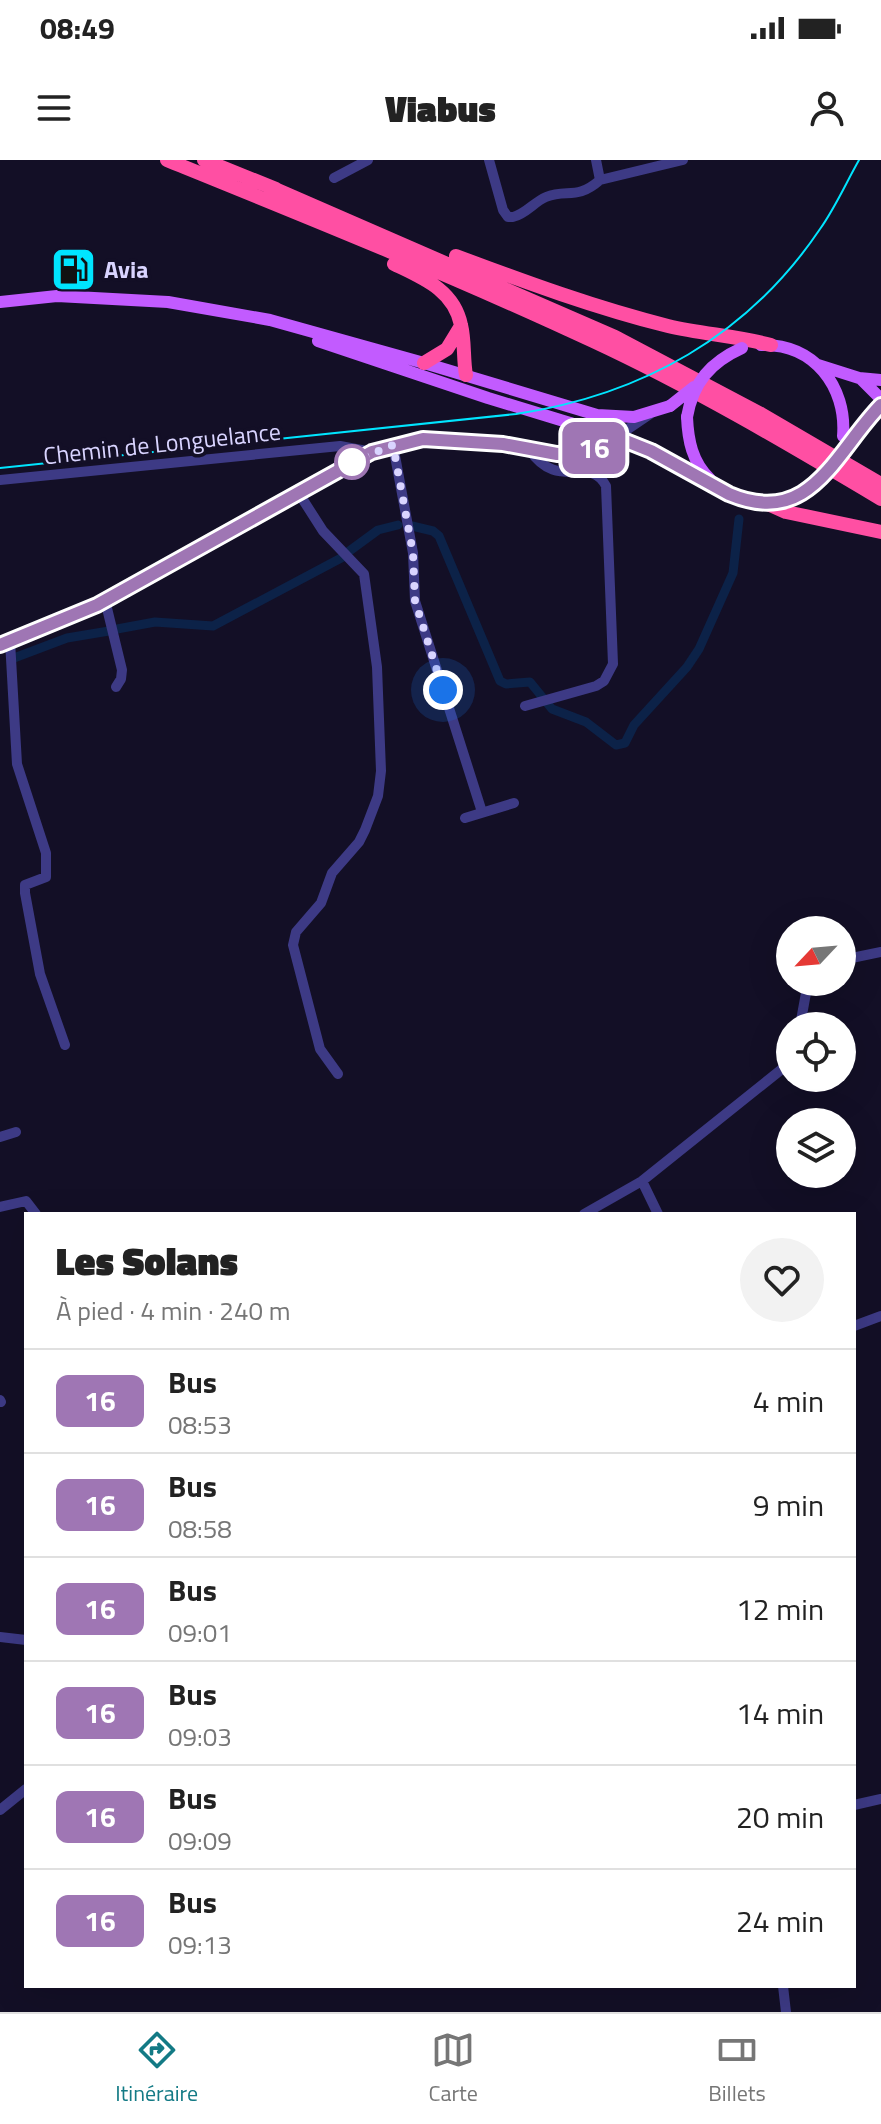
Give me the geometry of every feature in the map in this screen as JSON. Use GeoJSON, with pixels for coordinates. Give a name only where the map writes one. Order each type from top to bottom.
{"type":"FeatureCollection","features":[{"type":"Feature","properties":{"kind":"highway"},"geometry":{"type":"LineString","coordinates":[[167,160],[645,359]]}},
{"type":"Feature","properties":{"kind":"highway"},"geometry":{"type":"LineString","coordinates":[[204,160],[512,290],[881,484]]}},
{"type":"Feature","properties":{"kind":"highway"},"geometry":{"type":"LineString","coordinates":[[220,182],[440,288],[455,305],[461,326],[466,375]]}},
{"type":"Feature","properties":{"kind":"highway"},"geometry":{"type":"LineString","coordinates":[[268,186],[534,286],[701,333],[771,345]]}},
{"type":"Feature","properties":{"kind":"highway"},"geometry":{"type":"LineString","coordinates":[[424,363],[447,349],[461,326]]}},
{"type":"Feature","properties":{"kind":"highway"},"geometry":{"type":"LineString","coordinates":[[670,372],[881,499]]}},
{"type":"Feature","properties":{"kind":"highway"},"geometry":{"type":"LineString","coordinates":[[766,503],[786,512],[881,532]]}},
{"type":"Feature","properties":{"kind":"main road"},"geometry":{"type":"LineString","coordinates":[[0,302],[57,296],[147,300],[240,314],[424,363],[597,415],[618,418],[650,414],[670,406],[740,342]]}},
{"type":"Feature","properties":{"kind":"main road"},"geometry":{"type":"LineString","coordinates":[[240,314],[616,437],[651,451],[741,499],[766,503],[793,498],[814,487],[836,461],[847,439],[881,402],[859,378]]}},
{"type":"Feature","properties":{"kind":"main road"},"geometry":{"type":"LineString","coordinates":[[771,345],[796,351],[818,365],[859,378],[881,380]]}},
{"type":"Feature","properties":{"kind":"main road"},"geometry":{"type":"LineString","coordinates":[[818,365],[832,381],[841,400],[847,439]]}},
{"type":"Feature","properties":{"kind":"main road"},"geometry":{"type":"LineString","coordinates":[[466,375],[470,385],[514,404]]}},
{"type":"Feature","properties":{"kind":"main road"},"geometry":{"type":"LineString","coordinates":[[696,385],[687,417],[688,437],[704,473],[719,487]]}},
{"type":"Feature","properties":{"kind":"street"},"geometry":{"type":"LineString","coordinates":[[334,178],[368,160]]}},
{"type":"Feature","properties":{"kind":"street"},"geometry":{"type":"LineString","coordinates":[[489,160],[503,210],[508,217],[518,217],[547,196],[578,194],[600,180],[683,160]]}},
{"type":"Feature","properties":{"kind":"street"},"geometry":{"type":"LineString","coordinates":[[596,160],[600,180]]}},
{"type":"Feature","properties":{"kind":"street"},"geometry":{"type":"LineString","coordinates":[[65,1045],[40,974],[25,893],[25,885],[46,877],[48,871],[46,853],[17,764],[5,643],[105,600],[372,452],[423,439],[503,444],[563,454],[579,453],[616,437],[650,414]]}},
{"type":"Feature","properties":{"kind":"street"},"geometry":{"type":"LineString","coordinates":[[563,454],[572,448],[576,440],[564,419]]}},
{"type":"Feature","properties":{"kind":"street"},"geometry":{"type":"LineString","coordinates":[[396,464],[407,442]]}},
{"type":"Feature","properties":{"kind":"street"},"geometry":{"type":"LineString","coordinates":[[393,445],[413,553],[415,601],[482,812]]}},
{"type":"Feature","properties":{"kind":"street","name":"Chemin de Longuelance"},"geometry":{"type":"LineString","coordinates":[[0,480],[349,446],[372,452]]}},
{"type":"Feature","properties":{"kind":"street"},"geometry":{"type":"LineString","coordinates":[[327,448],[338,450],[349,463]]}},
{"type":"Feature","properties":{"kind":"street"},"geometry":{"type":"LineString","coordinates":[[525,706],[596,686],[604,681],[613,664],[608,495],[599,475],[592,471],[552,471],[537,462],[529,449]]}},
{"type":"Feature","properties":{"kind":"street"},"geometry":{"type":"LineString","coordinates":[[298,492],[323,531],[364,574],[377,667],[381,771],[378,796],[359,842],[332,873],[321,903],[296,932],[293,945],[320,1049],[338,1074]]}},
{"type":"Feature","properties":{"kind":"street"},"geometry":{"type":"LineString","coordinates":[[105,600],[122,670],[116,687]]}},
{"type":"Feature","properties":{"kind":"street"},"geometry":{"type":"LineString","coordinates":[[465,818],[514,803]]}},
{"type":"Feature","properties":{"kind":"street"},"geometry":{"type":"LineString","coordinates":[[856,957],[881,952]]}},
{"type":"Feature","properties":{"kind":"street"},"geometry":{"type":"LineString","coordinates":[[588,1212],[642,1181],[776,1074]]}},
{"type":"Feature","properties":{"kind":"street"},"geometry":{"type":"LineString","coordinates":[[0,1137],[16,1132]]}},
{"type":"Feature","properties":{"kind":"street"},"geometry":{"type":"LineString","coordinates":[[642,1181],[657,1212]]}},
{"type":"Feature","properties":{"kind":"street"},"geometry":{"type":"LineString","coordinates":[[0,1207],[26,1201],[34,1212]]}},
{"type":"Feature","properties":{"kind":"street"},"geometry":{"type":"LineString","coordinates":[[856,1325],[881,1316]]}},
{"type":"Feature","properties":{"kind":"street"},"geometry":{"type":"LineString","coordinates":[[0,1637],[24,1640]]}},
{"type":"Feature","properties":{"kind":"street"},"geometry":{"type":"LineString","coordinates":[[0,1810],[24,1791]]}},
{"type":"Feature","properties":{"kind":"street"},"geometry":{"type":"LineString","coordinates":[[856,1805],[881,1799]]}},
{"type":"Feature","properties":{"kind":"street"},"geometry":{"type":"LineString","coordinates":[[783,1988],[786,2012]]}},
{"type":"Feature","properties":{"kind":"waterway"},"geometry":{"type":"LineString","coordinates":[[412,526],[433,531],[439,536],[500,681],[506,684],[530,682],[552,709],[586,722],[616,745],[625,743],[634,725],[687,667],[699,649],[733,573],[739,519]]}},
{"type":"Feature","properties":{"kind":"waterway"},"geometry":{"type":"LineString","coordinates":[[348,552],[378,530],[398,525]]}},
{"type":"Feature","properties":{"kind":"waterway"},"geometry":{"type":"LineString","coordinates":[[117,629],[155,622],[213,626],[343,557]]}},
{"type":"Feature","properties":{"kind":"waterway"},"geometry":{"type":"LineString","coordinates":[[14,658],[67,638],[109,631]]}},
{"type":"Feature","properties":{"kind":"tram line"},"geometry":{"type":"LineString","coordinates":[[0,468],[516,414],[607,392],[649,375],[688,354],[725,330],[760,300],[820,229],[859,160]]}},
{"type":"Feature","properties":{"kind":"bus line","name":"16"},"geometry":{"type":"LineString","coordinates":[[0,645],[97,605],[349,463],[397,444],[423,439],[503,444],[563,454],[596,448],[616,437],[651,451],[741,499],[780,502],[814,487],[881,405]]}},
{"type":"Feature","properties":{"kind":"place","name":"Avia"},"geometry":{"type":"Point","coordinates":[73,270]}},
{"type":"Feature","properties":{"kind":"route"},"geometry":{"type":"LineString","coordinates":[[352,462],[393,445],[413,553],[415,601],[443,690]]}}]}
